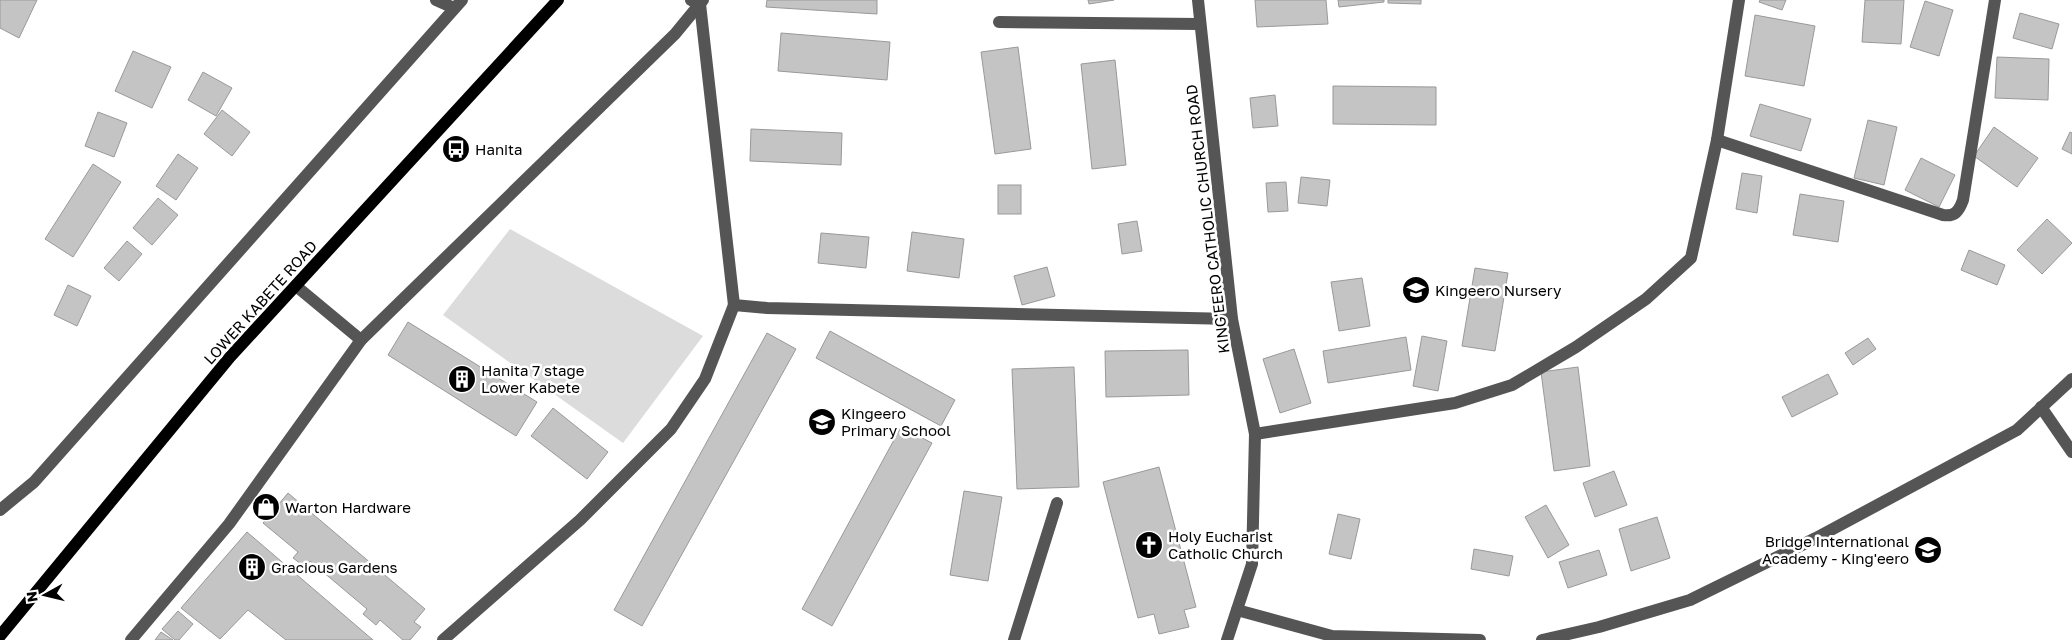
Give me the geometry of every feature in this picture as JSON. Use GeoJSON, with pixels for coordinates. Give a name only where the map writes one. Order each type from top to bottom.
{"type":"FeatureCollection","features":[{"type":"Feature","properties":{"kind":"main road","name":"LOWER KABETE ROAD"},"geometry":{"type":"LineString","coordinates":[[0,636],[230,358],[558,0]]}},
{"type":"Feature","properties":{"kind":"street"},"geometry":{"type":"LineString","coordinates":[[436,0],[458,4]]}},
{"type":"Feature","properties":{"kind":"street","name":"KING'EERO CATHOLIC CHURCH ROAD"},"geometry":{"type":"LineString","coordinates":[[1198,0],[1232,319],[1255,434],[1252,564],[1227,640]]}},
{"type":"Feature","properties":{"kind":"street"},"geometry":{"type":"LineString","coordinates":[[1255,434],[1455,403],[1512,385],[1576,347],[1646,299],[1691,258],[1717,140],[1739,0]]}},
{"type":"Feature","properties":{"kind":"street"},"geometry":{"type":"LineString","coordinates":[[1717,140],[1943,215],[1951,216],[1959,211],[1963,200],[1995,0]]}},
{"type":"Feature","properties":{"kind":"street"},"geometry":{"type":"LineString","coordinates":[[443,640],[580,520],[671,429],[705,379],[734,305],[698,2]]}},
{"type":"Feature","properties":{"kind":"street"},"geometry":{"type":"LineString","coordinates":[[131,640],[229,524],[361,340],[537,166],[675,34],[698,2]]}},
{"type":"Feature","properties":{"kind":"street"},"geometry":{"type":"LineString","coordinates":[[0,510],[34,482],[458,4]]}},
{"type":"Feature","properties":{"kind":"street"},"geometry":{"type":"LineString","coordinates":[[999,22],[1200,24]]}},
{"type":"Feature","properties":{"kind":"street"},"geometry":{"type":"LineString","coordinates":[[296,286],[361,340]]}},
{"type":"Feature","properties":{"kind":"street"},"geometry":{"type":"LineString","coordinates":[[734,305],[767,308],[1232,319]]}},
{"type":"Feature","properties":{"kind":"street"},"geometry":{"type":"LineString","coordinates":[[1542,640],[1599,627],[1690,600],[1816,538],[2017,430],[2072,379]]}},
{"type":"Feature","properties":{"kind":"street"},"geometry":{"type":"LineString","coordinates":[[2041,407],[2072,452]]}},
{"type":"Feature","properties":{"kind":"street"},"geometry":{"type":"LineString","coordinates":[[1014,640],[1057,504]]}},
{"type":"Feature","properties":{"kind":"street"},"geometry":{"type":"LineString","coordinates":[[1237,610],[1333,638],[1480,640]]}},
{"type":"Feature","properties":{"kind":"shaded area"},"geometry":{"type":"Polygon","coordinates":[[[510,229],[703,336],[623,443],[443,315],[510,229]]]}},
{"type":"Feature","properties":{"kind":"building"},"geometry":{"type":"Polygon","coordinates":[[[0,0],[37,0],[19,38],[0,28],[0,0]]]}},
{"type":"Feature","properties":{"kind":"building"},"geometry":{"type":"Polygon","coordinates":[[[767,0],[877,0],[877,14],[766,7],[767,0]]]}},
{"type":"Feature","properties":{"kind":"building"},"geometry":{"type":"Polygon","coordinates":[[[1088,0],[1114,0],[1089,4],[1088,0]]]}},
{"type":"Feature","properties":{"kind":"building"},"geometry":{"type":"Polygon","coordinates":[[[1255,0],[1326,0],[1328,24],[1257,27],[1255,0]]]}},
{"type":"Feature","properties":{"kind":"building"},"geometry":{"type":"Polygon","coordinates":[[[1338,0],[1384,0],[1384,2],[1339,7],[1338,0]]]}},
{"type":"Feature","properties":{"kind":"building"},"geometry":{"type":"Polygon","coordinates":[[[1388,0],[1421,0],[1421,4],[1388,3],[1388,0]]]}},
{"type":"Feature","properties":{"kind":"building"},"geometry":{"type":"Polygon","coordinates":[[[1760,0],[1786,0],[1782,10],[1759,2],[1760,0]]]}},
{"type":"Feature","properties":{"kind":"building"},"geometry":{"type":"Polygon","coordinates":[[[1865,0],[1904,0],[1901,44],[1862,42],[1865,0]]]}},
{"type":"Feature","properties":{"kind":"building"},"geometry":{"type":"Polygon","coordinates":[[[1925,1],[1953,10],[1939,56],[1910,47],[1925,1]]]}},
{"type":"Feature","properties":{"kind":"building"},"geometry":{"type":"Polygon","coordinates":[[[2020,13],[2059,24],[2052,49],[2013,38],[2020,13]]]}},
{"type":"Feature","properties":{"kind":"building"},"geometry":{"type":"Polygon","coordinates":[[[1755,15],[1815,26],[1804,86],[1745,76],[1755,15]]]}},
{"type":"Feature","properties":{"kind":"building"},"geometry":{"type":"Polygon","coordinates":[[[781,33],[890,42],[887,80],[778,71],[781,33]]]}},
{"type":"Feature","properties":{"kind":"building"},"geometry":{"type":"Polygon","coordinates":[[[1018,47],[1031,149],[995,154],[981,52],[1018,47]]]}},
{"type":"Feature","properties":{"kind":"building"},"geometry":{"type":"Polygon","coordinates":[[[133,51],[171,67],[152,108],[115,91],[133,51]]]}},
{"type":"Feature","properties":{"kind":"building"},"geometry":{"type":"Polygon","coordinates":[[[1997,57],[2049,59],[2048,100],[1995,98],[1997,57]]]}},
{"type":"Feature","properties":{"kind":"building"},"geometry":{"type":"Polygon","coordinates":[[[1115,60],[1126,165],[1092,169],[1081,64],[1115,60]]]}},
{"type":"Feature","properties":{"kind":"building"},"geometry":{"type":"Polygon","coordinates":[[[203,72],[232,88],[216,116],[188,100],[203,72]]]}},
{"type":"Feature","properties":{"kind":"building"},"geometry":{"type":"Polygon","coordinates":[[[1333,86],[1436,87],[1436,125],[1333,124],[1333,86]]]}},
{"type":"Feature","properties":{"kind":"building"},"geometry":{"type":"Polygon","coordinates":[[[1275,95],[1278,126],[1253,128],[1250,98],[1275,95]]]}},
{"type":"Feature","properties":{"kind":"building"},"geometry":{"type":"Polygon","coordinates":[[[1760,104],[1811,119],[1801,151],[1750,136],[1760,104]]]}},
{"type":"Feature","properties":{"kind":"building"},"geometry":{"type":"Polygon","coordinates":[[[222,110],[250,132],[232,156],[204,134],[222,110]]]}},
{"type":"Feature","properties":{"kind":"building"},"geometry":{"type":"Polygon","coordinates":[[[98,112],[127,123],[114,157],[85,146],[98,112]]]}},
{"type":"Feature","properties":{"kind":"building"},"geometry":{"type":"Polygon","coordinates":[[[1868,120],[1897,127],[1884,185],[1854,178],[1868,120]]]}},
{"type":"Feature","properties":{"kind":"building"},"geometry":{"type":"Polygon","coordinates":[[[1994,127],[2038,158],[2017,187],[1974,156],[1994,127]]]}},
{"type":"Feature","properties":{"kind":"building"},"geometry":{"type":"Polygon","coordinates":[[[751,129],[842,133],[841,165],[750,161],[751,129]]]}},
{"type":"Feature","properties":{"kind":"building"},"geometry":{"type":"Polygon","coordinates":[[[2070,132],[2072,133],[2072,154],[2062,149],[2070,132]]]}},
{"type":"Feature","properties":{"kind":"building"},"geometry":{"type":"Polygon","coordinates":[[[178,154],[198,168],[176,200],[156,186],[178,154]]]}},
{"type":"Feature","properties":{"kind":"building"},"geometry":{"type":"Polygon","coordinates":[[[1921,158],[1955,175],[1939,207],[1905,190],[1921,158]]]}},
{"type":"Feature","properties":{"kind":"building"},"geometry":{"type":"Polygon","coordinates":[[[93,164],[121,182],[73,257],[45,239],[93,164]]]}},
{"type":"Feature","properties":{"kind":"building"},"geometry":{"type":"Polygon","coordinates":[[[1742,173],[1762,176],[1757,213],[1736,209],[1742,173]]]}},
{"type":"Feature","properties":{"kind":"building"},"geometry":{"type":"Polygon","coordinates":[[[1301,177],[1330,180],[1327,206],[1298,203],[1301,177]]]}},
{"type":"Feature","properties":{"kind":"building"},"geometry":{"type":"Polygon","coordinates":[[[1286,182],[1288,211],[1268,212],[1266,183],[1286,182]]]}},
{"type":"Feature","properties":{"kind":"building"},"geometry":{"type":"Polygon","coordinates":[[[998,185],[1021,185],[1021,214],[998,214],[998,185]]]}},
{"type":"Feature","properties":{"kind":"building"},"geometry":{"type":"Polygon","coordinates":[[[1800,194],[1844,201],[1838,242],[1793,235],[1800,194]]]}},
{"type":"Feature","properties":{"kind":"building"},"geometry":{"type":"Polygon","coordinates":[[[158,198],[178,215],[152,245],[133,228],[158,198]]]}},
{"type":"Feature","properties":{"kind":"building"},"geometry":{"type":"Polygon","coordinates":[[[2047,219],[2072,243],[2042,274],[2017,250],[2047,219]]]}},
{"type":"Feature","properties":{"kind":"building"},"geometry":{"type":"Polygon","coordinates":[[[1137,221],[1142,251],[1122,254],[1118,224],[1137,221]]]}},
{"type":"Feature","properties":{"kind":"building"},"geometry":{"type":"Polygon","coordinates":[[[912,232],[964,239],[959,278],[907,271],[912,232]]]}},
{"type":"Feature","properties":{"kind":"building"},"geometry":{"type":"Polygon","coordinates":[[[821,233],[869,237],[866,268],[818,263],[821,233]]]}},
{"type":"Feature","properties":{"kind":"building"},"geometry":{"type":"Polygon","coordinates":[[[127,241],[142,254],[119,281],[104,268],[127,241]]]}},
{"type":"Feature","properties":{"kind":"building"},"geometry":{"type":"Polygon","coordinates":[[[1969,250],[2005,265],[1997,285],[1961,270],[1969,250]]]}},
{"type":"Feature","properties":{"kind":"building"},"geometry":{"type":"Polygon","coordinates":[[[1047,267],[1055,296],[1022,305],[1014,276],[1047,267]]]}},
{"type":"Feature","properties":{"kind":"building"},"geometry":{"type":"Polygon","coordinates":[[[1475,268],[1508,273],[1495,351],[1462,346],[1475,268]]]}},
{"type":"Feature","properties":{"kind":"building"},"geometry":{"type":"Polygon","coordinates":[[[1362,278],[1370,326],[1339,331],[1331,282],[1362,278]]]}},
{"type":"Feature","properties":{"kind":"building"},"geometry":{"type":"Polygon","coordinates":[[[68,285],[91,296],[77,326],[54,315],[68,285]]]}},
{"type":"Feature","properties":{"kind":"building","name":"Hanita 7 stage Lower Kabete"},"geometry":{"type":"Polygon","coordinates":[[[408,322],[537,402],[516,436],[388,355],[408,322]]]}},
{"type":"Feature","properties":{"kind":"building"},"geometry":{"type":"Polygon","coordinates":[[[830,331],[955,400],[941,426],[816,358],[830,331]]]}},
{"type":"Feature","properties":{"kind":"building"},"geometry":{"type":"Polygon","coordinates":[[[767,333],[796,349],[642,626],[614,610],[767,333]]]}},
{"type":"Feature","properties":{"kind":"building"},"geometry":{"type":"Polygon","coordinates":[[[1422,336],[1447,341],[1438,391],[1413,386],[1422,336]]]}},
{"type":"Feature","properties":{"kind":"building"},"geometry":{"type":"Polygon","coordinates":[[[1406,337],[1411,370],[1328,383],[1323,351],[1406,337]]]}},
{"type":"Feature","properties":{"kind":"building"},"geometry":{"type":"Polygon","coordinates":[[[1868,338],[1876,349],[1853,365],[1845,353],[1868,338]]]}},
{"type":"Feature","properties":{"kind":"building"},"geometry":{"type":"Polygon","coordinates":[[[1294,349],[1311,403],[1280,413],[1263,359],[1294,349]]]}},
{"type":"Feature","properties":{"kind":"building"},"geometry":{"type":"Polygon","coordinates":[[[1188,350],[1189,395],[1106,397],[1105,351],[1188,350]]]}},
{"type":"Feature","properties":{"kind":"building"},"geometry":{"type":"Polygon","coordinates":[[[1074,367],[1079,487],[1017,489],[1012,369],[1074,367]]]}},
{"type":"Feature","properties":{"kind":"building"},"geometry":{"type":"Polygon","coordinates":[[[1578,367],[1590,466],[1554,471],[1541,372],[1578,367]]]}},
{"type":"Feature","properties":{"kind":"building"},"geometry":{"type":"Polygon","coordinates":[[[1828,374],[1838,394],[1792,417],[1782,397],[1828,374]]]}},
{"type":"Feature","properties":{"kind":"building"},"geometry":{"type":"Polygon","coordinates":[[[553,408],[608,452],[587,479],[531,436],[553,408]]]}},
{"type":"Feature","properties":{"kind":"building"},"geometry":{"type":"Polygon","coordinates":[[[901,427],[932,443],[832,626],[802,609],[901,427]]]}},
{"type":"Feature","properties":{"kind":"building","name":"Holy Eucharist Catholic Church"},"geometry":{"type":"Polygon","coordinates":[[[1159,467],[1196,607],[1184,610],[1189,627],[1159,634],[1154,614],[1138,618],[1103,482],[1159,467]]]}},
{"type":"Feature","properties":{"kind":"building"},"geometry":{"type":"Polygon","coordinates":[[[1614,471],[1627,505],[1595,517],[1583,483],[1614,471]]]}},
{"type":"Feature","properties":{"kind":"building"},"geometry":{"type":"Polygon","coordinates":[[[964,491],[1002,497],[988,581],[950,575],[964,491]]]}},
{"type":"Feature","properties":{"kind":"building"},"geometry":{"type":"Polygon","coordinates":[[[288,493],[425,609],[414,622],[421,627],[410,640],[403,640],[380,620],[376,625],[363,614],[367,609],[310,561],[305,567],[293,558],[298,552],[263,523],[288,493]]]}},
{"type":"Feature","properties":{"kind":"building"},"geometry":{"type":"Polygon","coordinates":[[[1546,505],[1569,545],[1548,558],[1525,517],[1546,505]]]}},
{"type":"Feature","properties":{"kind":"building"},"geometry":{"type":"Polygon","coordinates":[[[1338,514],[1360,519],[1351,559],[1329,554],[1338,514]]]}},
{"type":"Feature","properties":{"kind":"building"},"geometry":{"type":"Polygon","coordinates":[[[1657,517],[1670,558],[1631,571],[1619,529],[1657,517]]]}},
{"type":"Feature","properties":{"kind":"building","name":"Gracious Gardens"},"geometry":{"type":"Polygon","coordinates":[[[247,532],[373,640],[286,640],[248,610],[220,639],[181,608],[247,532]]]}},
{"type":"Feature","properties":{"kind":"building"},"geometry":{"type":"Polygon","coordinates":[[[1474,549],[1513,556],[1509,576],[1471,569],[1474,549]]]}},
{"type":"Feature","properties":{"kind":"building"},"geometry":{"type":"Polygon","coordinates":[[[1599,550],[1607,575],[1568,588],[1559,562],[1599,550]]]}},
{"type":"Feature","properties":{"kind":"building"},"geometry":{"type":"Polygon","coordinates":[[[178,611],[193,624],[179,640],[175,640],[162,629],[178,611]]]}},
{"type":"Feature","properties":{"kind":"building"},"geometry":{"type":"Polygon","coordinates":[[[161,632],[173,640],[155,640],[161,632]]]}},
{"type":"Feature","properties":{"kind":"place","name":"Hanita"},"geometry":{"type":"Point","coordinates":[456,149]}},
{"type":"Feature","properties":{"kind":"place","name":"Kingeero Nursery"},"geometry":{"type":"Point","coordinates":[1416,290]}},
{"type":"Feature","properties":{"kind":"place","name":"Hanita 7 stage Lower Kabete"},"geometry":{"type":"Point","coordinates":[462,379]}},
{"type":"Feature","properties":{"kind":"place","name":"Kingeero Primary School"},"geometry":{"type":"Point","coordinates":[822,422]}},
{"type":"Feature","properties":{"kind":"place","name":"Warton Hardware"},"geometry":{"type":"Point","coordinates":[266,507]}},
{"type":"Feature","properties":{"kind":"place","name":"Holy Eucharist Catholic Church"},"geometry":{"type":"Point","coordinates":[1149,545]}},
{"type":"Feature","properties":{"kind":"place","name":"Bridge International Academy - King'eero"},"geometry":{"type":"Point","coordinates":[1928,550]}},
{"type":"Feature","properties":{"kind":"place","name":"Gracious Gardens"},"geometry":{"type":"Point","coordinates":[252,567]}}]}
